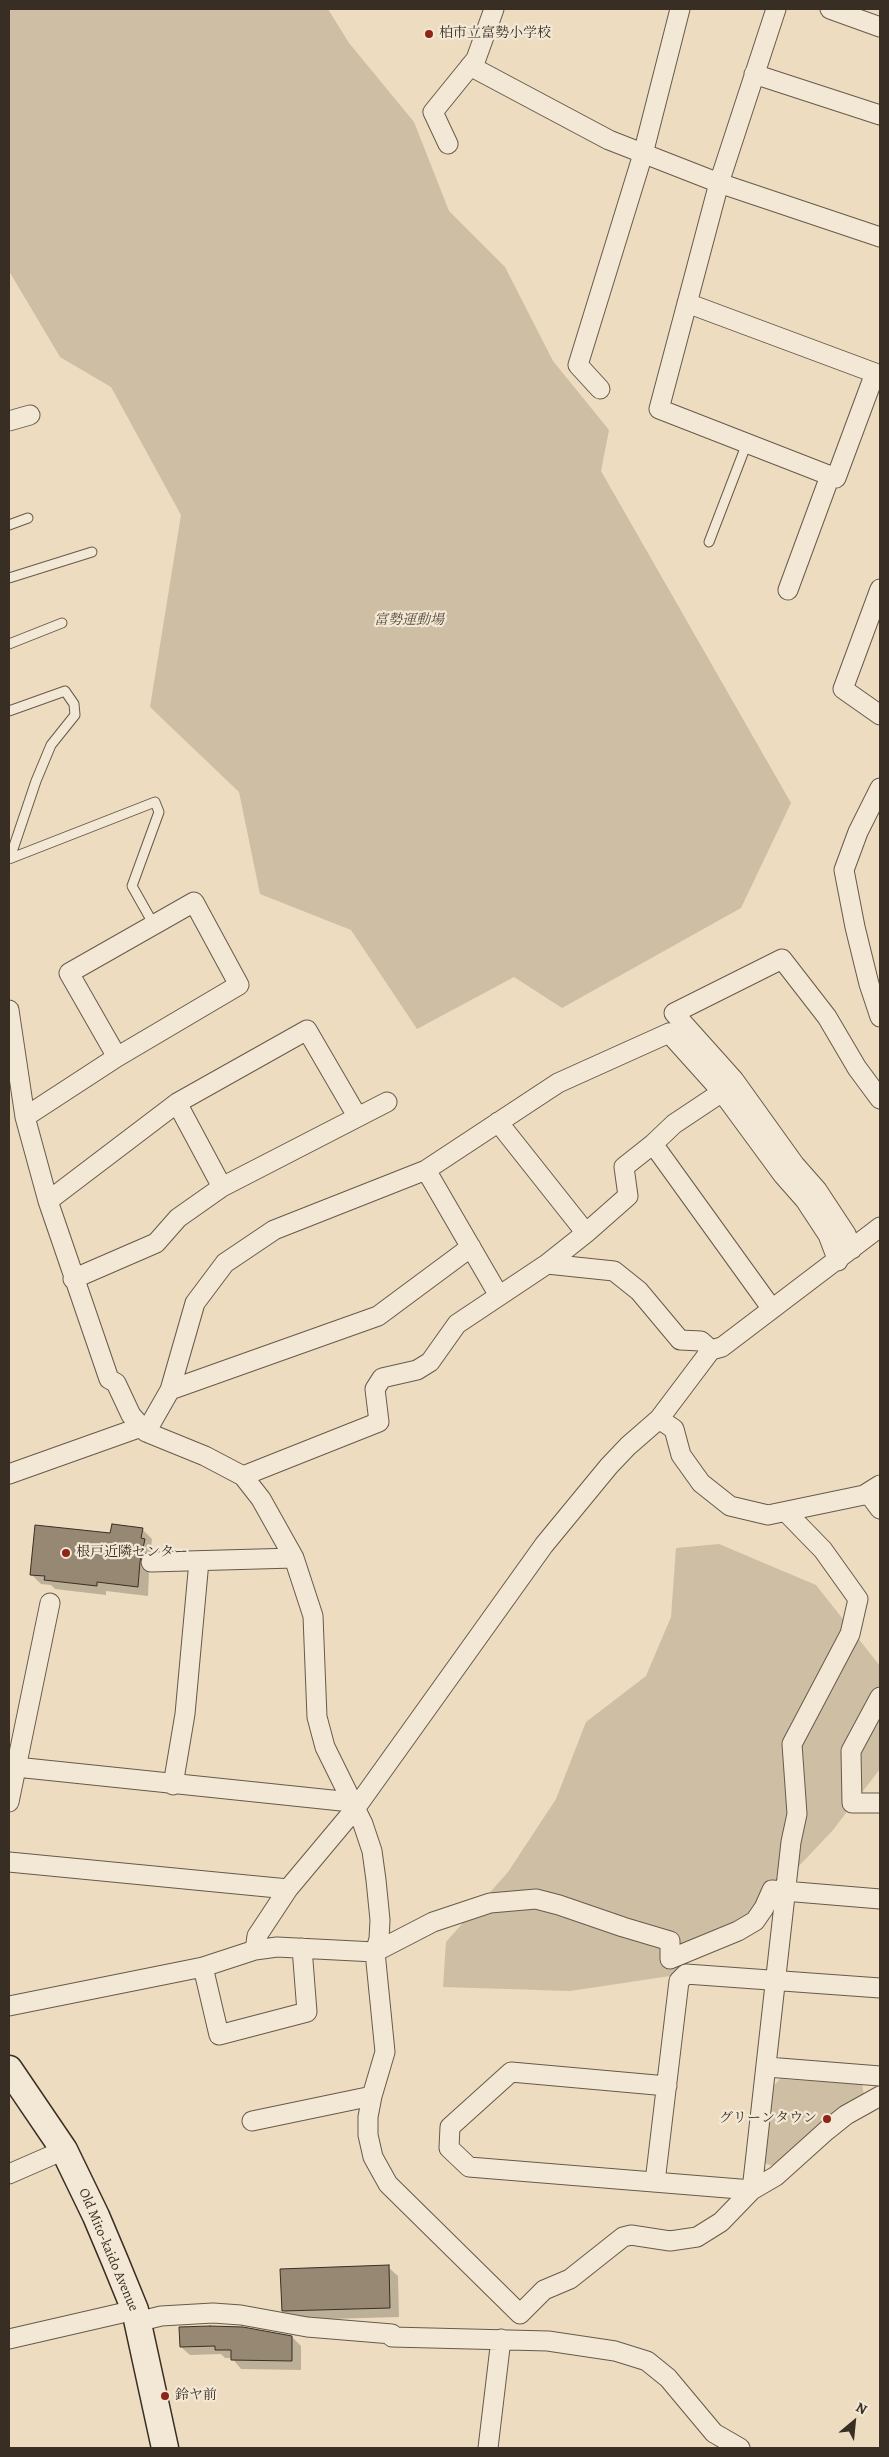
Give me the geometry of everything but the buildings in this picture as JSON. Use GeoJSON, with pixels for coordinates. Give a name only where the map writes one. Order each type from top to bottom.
{"type":"FeatureCollection","features":[{"type":"Feature","properties":{"kind":"street"},"geometry":{"type":"LineString","coordinates":[[448,144],[433,112],[476,59],[494,9]]}},
{"type":"Feature","properties":{"kind":"street"},"geometry":{"type":"LineString","coordinates":[[600,389],[578,365],[643,154],[680,9]]}},
{"type":"Feature","properties":{"kind":"street"},"geometry":{"type":"LineString","coordinates":[[687,303],[875,373],[836,478],[659,409],[687,303],[719,183],[776,9]]}},
{"type":"Feature","properties":{"kind":"street"},"geometry":{"type":"LineString","coordinates":[[830,9],[880,27]]}},
{"type":"Feature","properties":{"kind":"street"},"geometry":{"type":"LineString","coordinates":[[470,66],[609,140],[719,183],[880,237]]}},
{"type":"Feature","properties":{"kind":"street"},"geometry":{"type":"LineString","coordinates":[[754,74],[880,115]]}},
{"type":"Feature","properties":{"kind":"street"},"geometry":{"type":"LineString","coordinates":[[9,421],[30,415]]}},
{"type":"Feature","properties":{"kind":"street"},"geometry":{"type":"LineString","coordinates":[[788,590],[830,476]]}},
{"type":"Feature","properties":{"kind":"street"},"geometry":{"type":"LineString","coordinates":[[880,589],[842,689],[880,715]]}},
{"type":"Feature","properties":{"kind":"street"},"geometry":{"type":"LineString","coordinates":[[880,788],[858,832],[844,870],[854,927],[880,1017]]}},
{"type":"Feature","properties":{"kind":"street"},"geometry":{"type":"LineString","coordinates":[[25,1117],[116,1057],[239,985],[194,902],[69,973],[116,1057]]}},
{"type":"Feature","properties":{"kind":"street"},"geometry":{"type":"LineString","coordinates":[[845,1255],[846,1234],[817,1190],[795,1165],[734,1080],[674,1013],[782,959],[827,1017],[857,1068],[880,1099]]}},
{"type":"Feature","properties":{"kind":"street"},"geometry":{"type":"LineString","coordinates":[[9,1010],[25,1117],[48,1201],[73,1279],[109,1379],[116,1383],[131,1415],[143,1430],[205,1456],[243,1476],[261,1499],[294,1558],[313,1616],[317,1717],[325,1746],[363,1824],[372,1851],[376,1880],[380,1920],[379,1939],[375,1952],[385,2052],[368,2117],[368,2135],[373,2157],[388,2184],[548,2341]]}},
{"type":"Feature","properties":{"kind":"street"},"geometry":{"type":"LineString","coordinates":[[48,1201],[177,1103],[307,1030],[357,1116]]}},
{"type":"Feature","properties":{"kind":"street"},"geometry":{"type":"LineString","coordinates":[[9,1474],[143,1430],[170,1390],[195,1303],[225,1263],[274,1230],[426,1170],[558,1083],[669,1033],[722,1092],[783,1175],[805,1200],[828,1235],[845,1255]]}},
{"type":"Feature","properties":{"kind":"street"},"geometry":{"type":"LineString","coordinates":[[243,1476],[379,1422],[375,1389],[382,1378],[417,1370],[430,1362],[457,1324],[498,1294],[547,1264],[586,1233],[628,1196],[624,1167],[674,1124],[722,1092]]}},
{"type":"Feature","properties":{"kind":"street"},"geometry":{"type":"LineString","coordinates":[[73,1279],[156,1243],[178,1218],[222,1187],[387,1102]]}},
{"type":"Feature","properties":{"kind":"street"},"geometry":{"type":"LineString","coordinates":[[177,1103],[222,1187]]}},
{"type":"Feature","properties":{"kind":"street"},"geometry":{"type":"LineString","coordinates":[[498,1122],[586,1233]]}},
{"type":"Feature","properties":{"kind":"street"},"geometry":{"type":"LineString","coordinates":[[653,1144],[772,1310]]}},
{"type":"Feature","properties":{"kind":"street"},"geometry":{"type":"LineString","coordinates":[[426,1170],[498,1294]]}},
{"type":"Feature","properties":{"kind":"street"},"geometry":{"type":"LineString","coordinates":[[255,1950],[257,1936],[288,1889],[353,1805],[544,1546],[609,1466],[628,1446],[659,1419],[711,1350],[722,1347],[880,1227]]}},
{"type":"Feature","properties":{"kind":"street"},"geometry":{"type":"LineString","coordinates":[[170,1390],[378,1316],[471,1248]]}},
{"type":"Feature","properties":{"kind":"street"},"geometry":{"type":"LineString","coordinates":[[547,1264],[614,1271],[639,1291],[680,1340],[701,1342],[711,1350]]}},
{"type":"Feature","properties":{"kind":"street"},"geometry":{"type":"LineString","coordinates":[[659,1419],[674,1429],[681,1455],[701,1483],[730,1506],[768,1515],[874,1489],[880,1509]]}},
{"type":"Feature","properties":{"kind":"street"},"geometry":{"type":"LineString","coordinates":[[752,2190],[777,1981],[791,1842],[797,1814],[792,1744],[850,1634],[858,1599],[823,1550],[786,1512]]}},
{"type":"Feature","properties":{"kind":"street"},"geometry":{"type":"LineString","coordinates":[[151,1562],[294,1558]]}},
{"type":"Feature","properties":{"kind":"street"},"geometry":{"type":"LineString","coordinates":[[173,1785],[188,1694],[199,1561]]}},
{"type":"Feature","properties":{"kind":"street"},"geometry":{"type":"LineString","coordinates":[[9,1802],[50,1603]]}},
{"type":"Feature","properties":{"kind":"street"},"geometry":{"type":"LineString","coordinates":[[880,1697],[851,1751],[852,1803],[880,1803]]}},
{"type":"Feature","properties":{"kind":"street"},"geometry":{"type":"LineString","coordinates":[[16,1767],[353,1805]]}},
{"type":"Feature","properties":{"kind":"street"},"geometry":{"type":"LineString","coordinates":[[9,1862],[288,1889]]}},
{"type":"Feature","properties":{"kind":"street"},"geometry":{"type":"LineString","coordinates":[[9,2006],[203,1967],[255,1950],[276,1947],[375,1952],[433,1922],[490,1903],[536,1900],[670,1941],[670,1959],[738,1931],[754,1920],[764,1908],[772,1890],[880,1899]]}},
{"type":"Feature","properties":{"kind":"street"},"geometry":{"type":"LineString","coordinates":[[203,1967],[219,2035],[307,2012],[302,1948]]}},
{"type":"Feature","properties":{"kind":"street"},"geometry":{"type":"LineString","coordinates":[[655,2182],[678,1981],[686,1974],[880,1988]]}},
{"type":"Feature","properties":{"kind":"street"},"geometry":{"type":"LineString","coordinates":[[767,2067],[880,2076]]}},
{"type":"Feature","properties":{"kind":"street","name":"Old Mito-kaido Avenue"},"geometry":{"type":"LineString","coordinates":[[9,2069],[64,2150],[96,2216],[136,2316],[165,2448]]}},
{"type":"Feature","properties":{"kind":"street"},"geometry":{"type":"LineString","coordinates":[[667,2086],[511,2072],[450,2127],[449,2148],[469,2167],[752,2190]]}},
{"type":"Feature","properties":{"kind":"street"},"geometry":{"type":"LineString","coordinates":[[252,2121],[372,2096]]}},
{"type":"Feature","properties":{"kind":"street"},"geometry":{"type":"LineString","coordinates":[[520,2314],[544,2290],[570,2279],[623,2237],[631,2235],[670,2241],[697,2237],[721,2222],[752,2190],[776,2176],[846,2115],[880,2096]]}},
{"type":"Feature","properties":{"kind":"street"},"geometry":{"type":"LineString","coordinates":[[9,2174],[64,2150]]}},
{"type":"Feature","properties":{"kind":"street"},"geometry":{"type":"LineString","coordinates":[[9,2339],[136,2316],[213,2313],[241,2315],[307,2327],[392,2334],[392,2337],[548,2341],[615,2351],[648,2361],[668,2378],[714,2433],[740,2448]]}},
{"type":"Feature","properties":{"kind":"street"},"geometry":{"type":"LineString","coordinates":[[488,2448],[501,2339]]}},
{"type":"Feature","properties":{"kind":"lane"},"geometry":{"type":"LineString","coordinates":[[709,542],[746,443]]}},
{"type":"Feature","properties":{"kind":"lane"},"geometry":{"type":"LineString","coordinates":[[9,524],[28,518]]}},
{"type":"Feature","properties":{"kind":"lane"},"geometry":{"type":"LineString","coordinates":[[9,578],[92,552]]}},
{"type":"Feature","properties":{"kind":"lane"},"geometry":{"type":"LineString","coordinates":[[9,644],[62,624]]}},
{"type":"Feature","properties":{"kind":"lane"},"geometry":{"type":"LineString","coordinates":[[9,711],[65,691],[74,704],[75,715],[51,746],[36,781],[10,858]]}},
{"type":"Feature","properties":{"kind":"lane"},"geometry":{"type":"LineString","coordinates":[[10,858],[155,802],[159,812],[132,886],[154,925]]}},
{"type":"Feature","properties":{"kind":"green space","name":"富勢運動場"},"geometry":{"type":"Polygon","coordinates":[[[9,9],[328,9],[349,43],[414,122],[449,211],[505,267],[553,361],[609,430],[601,471],[791,803],[741,908],[562,1008],[514,977],[417,1029],[351,930],[260,894],[239,792],[150,707],[181,515],[111,387],[60,357],[9,271],[9,9]]]}},
{"type":"Feature","properties":{"kind":"green space"},"geometry":{"type":"Polygon","coordinates":[[[719,1544],[816,1585],[880,1666],[880,1769],[833,1830],[765,1902],[670,1976],[570,1991],[443,1987],[446,1942],[508,1872],[556,1799],[586,1722],[646,1676],[671,1617],[676,1548],[719,1544]]]}},
{"type":"Feature","properties":{"kind":"green space"},"geometry":{"type":"Polygon","coordinates":[[[780,2079],[862,2084],[864,2095],[773,2166],[764,2163],[773,2086],[780,2079]]]}},
{"type":"Feature","properties":{"kind":"place","name":"柏市立富勢小学校"},"geometry":{"type":"Point","coordinates":[429,34]}},
{"type":"Feature","properties":{"kind":"place","name":"根戸近隣センター"},"geometry":{"type":"Point","coordinates":[66,1553]}},
{"type":"Feature","properties":{"kind":"place","name":"グリーンタウン"},"geometry":{"type":"Point","coordinates":[827,2119]}},
{"type":"Feature","properties":{"kind":"place","name":"鈴ヤ前"},"geometry":{"type":"Point","coordinates":[165,2396]}}]}
